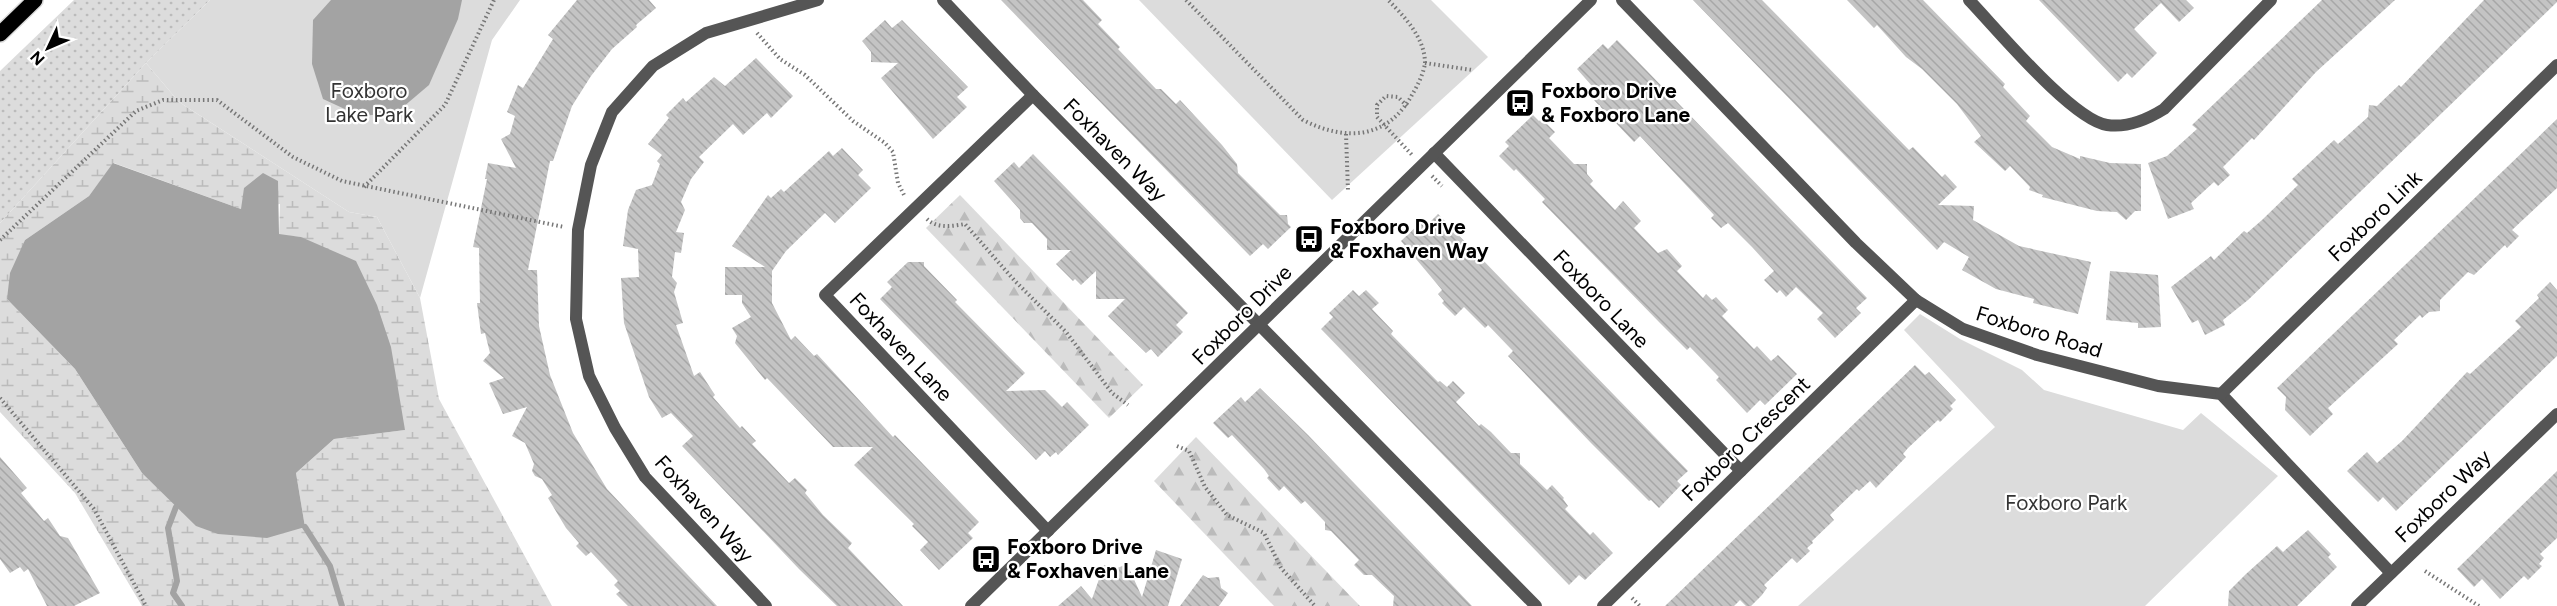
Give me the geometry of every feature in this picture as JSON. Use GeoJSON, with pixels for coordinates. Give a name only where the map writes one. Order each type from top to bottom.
{"type":"FeatureCollection","features":[{"type":"Feature","properties":{"kind":"main road"},"geometry":{"type":"LineString","coordinates":[[0,34],[35,0]]}},
{"type":"Feature","properties":{"kind":"street","name":"Foxhaven Way"},"geometry":{"type":"LineString","coordinates":[[766,606],[645,477],[615,428],[589,376],[576,319],[578,230],[591,165],[612,112],[653,66],[706,33],[818,0]]}},
{"type":"Feature","properties":{"kind":"street","name":"Foxhaven Way"},"geometry":{"type":"LineString","coordinates":[[943,0],[1033,95],[1261,325]]}},
{"type":"Feature","properties":{"kind":"street","name":"Foxboro Drive"},"geometry":{"type":"LineString","coordinates":[[971,606],[1591,0]]}},
{"type":"Feature","properties":{"kind":"street","name":"Foxboro Road"},"geometry":{"type":"LineString","coordinates":[[1622,0],[1856,243],[1916,300],[1963,329],[2037,355],[2158,386],[2221,394]]}},
{"type":"Feature","properties":{"kind":"street"},"geometry":{"type":"LineString","coordinates":[[1969,0],[2073,108],[2107,125],[2145,121],[2164,109],[2271,0]]}},
{"type":"Feature","properties":{"kind":"street","name":"Foxboro Link"},"geometry":{"type":"LineString","coordinates":[[2221,394],[2557,65]]}},
{"type":"Feature","properties":{"kind":"street","name":"Foxhaven Lane"},"geometry":{"type":"LineString","coordinates":[[1033,95],[825,295],[1048,531]]}},
{"type":"Feature","properties":{"kind":"street","name":"Foxboro Lane"},"geometry":{"type":"LineString","coordinates":[[1434,153],[1740,471]]}},
{"type":"Feature","properties":{"kind":"street","name":"Foxboro Crescent"},"geometry":{"type":"LineString","coordinates":[[1603,606],[1916,300]]}},
{"type":"Feature","properties":{"kind":"street"},"geometry":{"type":"LineString","coordinates":[[1261,325],[1536,606]]}},
{"type":"Feature","properties":{"kind":"street"},"geometry":{"type":"LineString","coordinates":[[2221,394],[2391,573]]}},
{"type":"Feature","properties":{"kind":"street","name":"Foxboro Way"},"geometry":{"type":"LineString","coordinates":[[2357,606],[2557,414]]}},
{"type":"Feature","properties":{"kind":"path"},"geometry":{"type":"LineString","coordinates":[[364,187],[445,105],[494,0]]}},
{"type":"Feature","properties":{"kind":"path"},"geometry":{"type":"LineString","coordinates":[[1186,0],[1303,120],[1322,130],[1346,134],[1385,127],[1407,106],[1425,63],[1409,21],[1388,0]]}},
{"type":"Feature","properties":{"kind":"path"},"geometry":{"type":"LineString","coordinates":[[756,31],[780,59],[805,75],[853,121],[885,143],[893,152],[898,183],[905,198]]}},
{"type":"Feature","properties":{"kind":"path"},"geometry":{"type":"LineString","coordinates":[[1425,63],[1472,70]]}},
{"type":"Feature","properties":{"kind":"path"},"geometry":{"type":"LineString","coordinates":[[1385,127],[1377,117],[1377,105],[1386,96],[1398,97],[1407,106]]}},
{"type":"Feature","properties":{"kind":"path"},"geometry":{"type":"LineString","coordinates":[[0,240],[136,111],[163,100],[217,100],[293,158],[342,180],[364,187],[578,230]]}},
{"type":"Feature","properties":{"kind":"path"},"geometry":{"type":"LineString","coordinates":[[1346,134],[1348,191]]}},
{"type":"Feature","properties":{"kind":"path"},"geometry":{"type":"LineString","coordinates":[[927,219],[931,224],[948,227],[965,224],[1014,280],[1066,332],[1112,393],[1128,405]]}},
{"type":"Feature","properties":{"kind":"path"},"geometry":{"type":"LineString","coordinates":[[0,398],[94,509],[146,606]]}},
{"type":"Feature","properties":{"kind":"path"},"geometry":{"type":"LineString","coordinates":[[1178,446],[1189,451],[1205,487],[1227,515],[1264,533],[1281,568],[1315,606]]}},
{"type":"Feature","properties":{"kind":"path"},"geometry":{"type":"LineString","coordinates":[[2425,571],[2479,606]]}},
{"type":"Feature","properties":{"kind":"path"},"geometry":{"type":"LineString","coordinates":[[1632,598],[1640,606]]}},
{"type":"Feature","properties":{"kind":"green space"},"geometry":{"type":"Polygon","coordinates":[[[74,0],[210,0],[146,63],[0,223],[0,71],[74,0]]]}},
{"type":"Feature","properties":{"kind":"green space","name":"Foxboro Lake Park"},"geometry":{"type":"Polygon","coordinates":[[[210,0],[520,0],[492,40],[420,298],[377,217],[349,212],[179,102],[146,63],[210,0]]]}},
{"type":"Feature","properties":{"kind":"green space"},"geometry":{"type":"Polygon","coordinates":[[[1139,0],[1431,0],[1488,57],[1332,200],[1139,0]]]}},
{"type":"Feature","properties":{"kind":"green space"},"geometry":{"type":"Polygon","coordinates":[[[146,63],[179,102],[349,212],[377,217],[420,298],[439,399],[552,606],[142,606],[75,493],[0,412],[0,223],[146,63]],[[114,163],[89,196],[25,240],[7,299],[75,369],[142,473],[305,527],[296,473],[334,439],[405,430],[301,237],[279,235],[280,204],[241,209],[114,163]]]}},
{"type":"Feature","properties":{"kind":"green space"},"geometry":{"type":"Polygon","coordinates":[[[960,195],[1143,385],[1109,418],[926,228],[960,195]]]}},
{"type":"Feature","properties":{"kind":"green space","name":"Foxboro Park"},"geometry":{"type":"Polygon","coordinates":[[[1920,314],[1960,339],[2022,370],[2044,390],[2183,430],[2201,413],[2278,476],[2145,606],[1798,606],[1995,427],[1904,330],[1920,314]]]}},
{"type":"Feature","properties":{"kind":"green space"},"geometry":{"type":"Polygon","coordinates":[[[1196,437],[1360,606],[1274,606],[1154,481],[1196,437]]]}},
{"type":"Feature","properties":{"kind":"shaded area"},"geometry":{"type":"Polygon","coordinates":[[[331,0],[462,0],[458,19],[429,85],[396,113],[360,116],[323,99],[312,64],[313,20],[331,0]]]}},
{"type":"Feature","properties":{"kind":"shaded area"},"geometry":{"type":"Polygon","coordinates":[[[113,163],[241,209],[244,188],[263,173],[278,181],[279,234],[301,237],[356,261],[377,305],[391,347],[405,430],[334,439],[296,473],[305,527],[267,538],[218,534],[196,526],[142,473],[75,369],[7,299],[10,273],[25,240],[89,196],[113,163]]]}},
{"type":"Feature","properties":{"kind":"building"},"geometry":{"type":"Polygon","coordinates":[[[577,0],[649,0],[656,8],[612,49],[591,76],[572,106],[553,161],[550,161],[528,270],[537,270],[539,326],[550,375],[573,433],[607,489],[717,606],[628,606],[616,594],[620,591],[614,585],[618,581],[591,552],[586,556],[576,546],[579,543],[566,528],[548,498],[552,495],[542,479],[535,476],[532,471],[534,464],[525,443],[512,436],[527,407],[503,414],[489,383],[504,378],[483,361],[490,353],[485,333],[481,334],[477,303],[480,303],[479,248],[473,247],[487,179],[485,179],[488,163],[516,168],[501,139],[510,134],[515,116],[507,112],[518,85],[523,88],[553,39],[548,35],[577,0]]]}},
{"type":"Feature","properties":{"kind":"building"},"geometry":{"type":"Polygon","coordinates":[[[1001,0],[1083,0],[1102,20],[1098,24],[1120,47],[1118,49],[1156,89],[1161,89],[1176,104],[1180,100],[1222,145],[1237,164],[1238,173],[1280,215],[1287,215],[1288,224],[1291,227],[1268,249],[1263,244],[1250,256],[1001,0]]]}},
{"type":"Feature","properties":{"kind":"building"},"geometry":{"type":"Polygon","coordinates":[[[1693,0],[1762,0],[1909,150],[1913,147],[1942,177],[1945,174],[1957,187],[1938,205],[1974,206],[1973,220],[2019,246],[2091,262],[2078,314],[2033,303],[2034,299],[1996,289],[1962,270],[1969,257],[1944,242],[1937,250],[1693,0]]]}},
{"type":"Feature","properties":{"kind":"building"},"geometry":{"type":"Polygon","coordinates":[[[1847,0],[1923,0],[2005,84],[2003,87],[2030,116],[2026,121],[2052,147],[2080,159],[2080,156],[2110,163],[2141,164],[2141,211],[2135,211],[2126,220],[2117,212],[2097,211],[2042,197],[2043,195],[2029,190],[2030,187],[2010,166],[2005,171],[1974,142],[1981,136],[1957,104],[1922,69],[1906,57],[1877,25],[1874,28],[1847,0]]]}},
{"type":"Feature","properties":{"kind":"building"},"geometry":{"type":"Polygon","coordinates":[[[2039,0],[2186,0],[2194,8],[2179,22],[2161,3],[2134,29],[2157,53],[2132,78],[2127,73],[2118,82],[2039,0]]]}},
{"type":"Feature","properties":{"kind":"building"},"geometry":{"type":"Polygon","coordinates":[[[2322,0],[2395,0],[2316,72],[2254,140],[2252,138],[2223,167],[2230,175],[2218,186],[2214,182],[2191,203],[2194,209],[2168,219],[2148,163],[2167,156],[2197,129],[2192,125],[2322,0]]]}},
{"type":"Feature","properties":{"kind":"building"},"geometry":{"type":"Polygon","coordinates":[[[2484,0],[2557,0],[2557,2],[2248,300],[2223,320],[2225,325],[2205,335],[2198,320],[2192,323],[2171,287],[2211,256],[2214,260],[2244,231],[2247,233],[2262,220],[2298,185],[2292,179],[2334,140],[2338,144],[2368,117],[2369,105],[2377,106],[2399,85],[2401,87],[2484,0]]]}},
{"type":"Feature","properties":{"kind":"building"},"geometry":{"type":"Polygon","coordinates":[[[885,20],[892,28],[902,20],[968,87],[957,97],[967,107],[933,139],[881,78],[898,63],[871,62],[871,52],[862,41],[885,20]]]}},
{"type":"Feature","properties":{"kind":"building"},"geometry":{"type":"Polygon","coordinates":[[[1617,40],[1867,298],[1856,308],[1861,313],[1835,338],[1817,319],[1823,313],[1796,287],[1786,297],[1780,290],[1777,293],[1764,280],[1774,271],[1752,247],[1728,223],[1721,228],[1711,218],[1714,215],[1640,136],[1634,142],[1593,99],[1599,94],[1577,69],[1603,44],[1608,49],[1617,40]]]}},
{"type":"Feature","properties":{"kind":"building"},"geometry":{"type":"Polygon","coordinates":[[[756,58],[793,96],[771,118],[767,113],[743,135],[733,124],[699,157],[704,162],[691,179],[681,202],[685,210],[676,232],[684,233],[681,253],[675,252],[672,277],[677,283],[674,292],[683,323],[676,325],[694,376],[700,372],[715,395],[713,397],[740,428],[742,426],[756,441],[752,444],[789,483],[795,478],[807,490],[805,493],[823,515],[852,543],[848,548],[903,606],[837,606],[799,569],[682,446],[693,436],[671,413],[662,418],[649,397],[624,323],[621,278],[639,277],[638,249],[623,246],[628,210],[636,190],[652,185],[660,164],[657,161],[662,155],[648,144],[669,118],[666,115],[683,98],[686,102],[714,77],[725,86],[756,58]]]}},
{"type":"Feature","properties":{"kind":"building"},"geometry":{"type":"Polygon","coordinates":[[[1533,115],[1539,121],[1542,119],[1555,132],[1549,138],[1574,164],[1587,164],[1587,174],[1593,181],[1590,184],[1615,210],[1623,201],[1641,221],[1634,228],[1658,253],[1667,249],[1682,266],[1677,271],[1703,298],[1706,294],[1712,300],[1716,297],[1728,310],[1722,316],[1754,349],[1757,346],[1771,361],[1778,355],[1797,374],[1765,405],[1760,400],[1747,413],[1716,380],[1719,377],[1690,347],[1687,350],[1659,322],[1542,202],[1545,199],[1516,169],[1514,171],[1499,156],[1509,146],[1505,142],[1533,115]]]}},
{"type":"Feature","properties":{"kind":"building"},"geometry":{"type":"Polygon","coordinates":[[[2557,119],[2557,188],[2512,230],[2519,236],[2507,248],[2505,245],[2474,275],[2468,272],[2440,300],[2440,311],[2429,312],[2422,318],[2420,315],[2394,340],[2398,344],[2328,408],[2333,414],[2310,436],[2285,410],[2286,397],[2277,388],[2557,119]]]}},
{"type":"Feature","properties":{"kind":"building"},"geometry":{"type":"Polygon","coordinates":[[[842,148],[863,170],[858,175],[871,188],[835,223],[825,213],[786,251],[772,271],[772,303],[791,340],[795,336],[814,356],[817,354],[893,437],[895,435],[979,522],[968,533],[973,538],[939,570],[920,550],[928,542],[912,526],[914,524],[854,465],[873,447],[833,447],[767,378],[765,380],[735,343],[737,336],[732,328],[751,317],[742,303],[742,295],[725,295],[725,267],[765,267],[732,246],[768,195],[771,198],[781,189],[784,192],[829,151],[833,156],[842,148]]]}},
{"type":"Feature","properties":{"kind":"building"},"geometry":{"type":"Polygon","coordinates":[[[1033,154],[1188,313],[1176,325],[1183,332],[1158,357],[1151,349],[1146,353],[1108,316],[1125,299],[1096,299],[1096,271],[1081,285],[1075,279],[1073,281],[1056,264],[1071,250],[1047,250],[1047,239],[1032,223],[1024,223],[1020,218],[1020,210],[994,181],[1014,162],[1019,168],[1033,154]]]}},
{"type":"Feature","properties":{"kind":"building"},"geometry":{"type":"Polygon","coordinates":[[[1438,214],[1688,471],[1677,481],[1681,485],[1659,508],[1651,500],[1649,501],[1591,443],[1508,356],[1513,351],[1488,325],[1485,328],[1464,307],[1455,316],[1442,303],[1444,301],[1438,294],[1442,290],[1401,241],[1422,221],[1427,225],[1438,214]]]}},
{"type":"Feature","properties":{"kind":"building"},"geometry":{"type":"Polygon","coordinates":[[[908,262],[924,262],[924,266],[957,300],[955,302],[1025,373],[1006,391],[1045,390],[1062,407],[1067,402],[1089,425],[1058,455],[1056,452],[1050,457],[1045,451],[1036,460],[880,299],[892,287],[887,282],[908,262]]]}},
{"type":"Feature","properties":{"kind":"building"},"geometry":{"type":"Polygon","coordinates":[[[2110,271],[2158,275],[2161,327],[2138,328],[2138,323],[2106,320],[2110,271]]]}},
{"type":"Feature","properties":{"kind":"building"},"geometry":{"type":"Polygon","coordinates":[[[2550,282],[2557,290],[2557,356],[2396,511],[2383,497],[2378,502],[2347,471],[2367,452],[2377,463],[2402,441],[2467,372],[2470,374],[2521,327],[2515,321],[2539,298],[2537,295],[2550,282]]]}},
{"type":"Feature","properties":{"kind":"building"},"geometry":{"type":"Polygon","coordinates":[[[1353,290],[1359,296],[1366,290],[1379,303],[1372,309],[1393,331],[1391,334],[1438,382],[1440,381],[1447,387],[1453,381],[1465,393],[1456,402],[1479,426],[1481,424],[1491,432],[1511,453],[1520,453],[1520,464],[1547,490],[1552,485],[1564,498],[1568,506],[1565,509],[1590,535],[1593,532],[1613,553],[1585,580],[1579,575],[1569,585],[1321,329],[1333,317],[1329,313],[1353,290]]]}},
{"type":"Feature","properties":{"kind":"building"},"geometry":{"type":"Polygon","coordinates":[[[1915,365],[1925,375],[1929,372],[1956,400],[1950,406],[1953,409],[1908,448],[1903,454],[1906,457],[1876,488],[1870,481],[1859,491],[1857,489],[1830,515],[1834,520],[1812,541],[1813,543],[1807,548],[1810,551],[1797,563],[1792,558],[1764,585],[1767,588],[1751,606],[1746,606],[1740,600],[1734,606],[1665,606],[1915,365]]]}},
{"type":"Feature","properties":{"kind":"building"},"geometry":{"type":"Polygon","coordinates":[[[1260,388],[1472,606],[1393,606],[1394,596],[1372,575],[1364,575],[1354,565],[1359,560],[1331,531],[1325,530],[1325,522],[1305,501],[1301,504],[1284,486],[1279,491],[1267,478],[1269,476],[1264,469],[1232,435],[1228,438],[1213,423],[1241,397],[1245,402],[1260,388]]]}},
{"type":"Feature","properties":{"kind":"building"},"geometry":{"type":"Polygon","coordinates":[[[0,457],[27,488],[21,493],[44,521],[48,518],[60,536],[68,538],[100,593],[74,606],[47,606],[28,569],[24,572],[20,567],[10,573],[0,559],[0,457]]]}},
{"type":"Feature","properties":{"kind":"building"},"geometry":{"type":"Polygon","coordinates":[[[2557,471],[2557,538],[2540,554],[2544,558],[2539,564],[2542,566],[2528,580],[2524,576],[2500,599],[2482,579],[2474,587],[2457,569],[2557,471]]]}},
{"type":"Feature","properties":{"kind":"building"},"geometry":{"type":"Polygon","coordinates":[[[2308,530],[2331,554],[2328,557],[2337,567],[2297,606],[2228,606],[2229,591],[2246,574],[2277,546],[2283,552],[2308,530]]]}},
{"type":"Feature","properties":{"kind":"building"},"geometry":{"type":"Polygon","coordinates":[[[1156,550],[1182,559],[1168,606],[1058,606],[1081,586],[1092,599],[1104,565],[1115,569],[1127,564],[1142,597],[1156,550]]]}},
{"type":"Feature","properties":{"kind":"building"},"geometry":{"type":"Polygon","coordinates":[[[1203,575],[1208,578],[1219,577],[1221,588],[1228,593],[1219,606],[1180,606],[1203,575]]]}},
{"type":"Feature","properties":{"kind":"waterway"},"geometry":{"type":"LineString","coordinates":[[176,507],[168,528],[177,581],[173,593],[182,606]]}},
{"type":"Feature","properties":{"kind":"waterway"},"geometry":{"type":"LineString","coordinates":[[305,527],[330,566],[342,606]]}},
{"type":"Feature","properties":{"kind":"place","name":"Foxboro Drive & Foxboro Lane"},"geometry":{"type":"Point","coordinates":[1520,103]}},
{"type":"Feature","properties":{"kind":"place","name":"Foxboro Drive & Foxhaven Way"},"geometry":{"type":"Point","coordinates":[1309,239]}},
{"type":"Feature","properties":{"kind":"place","name":"Foxboro Drive & Foxhaven Lane"},"geometry":{"type":"Point","coordinates":[986,559]}}]}
